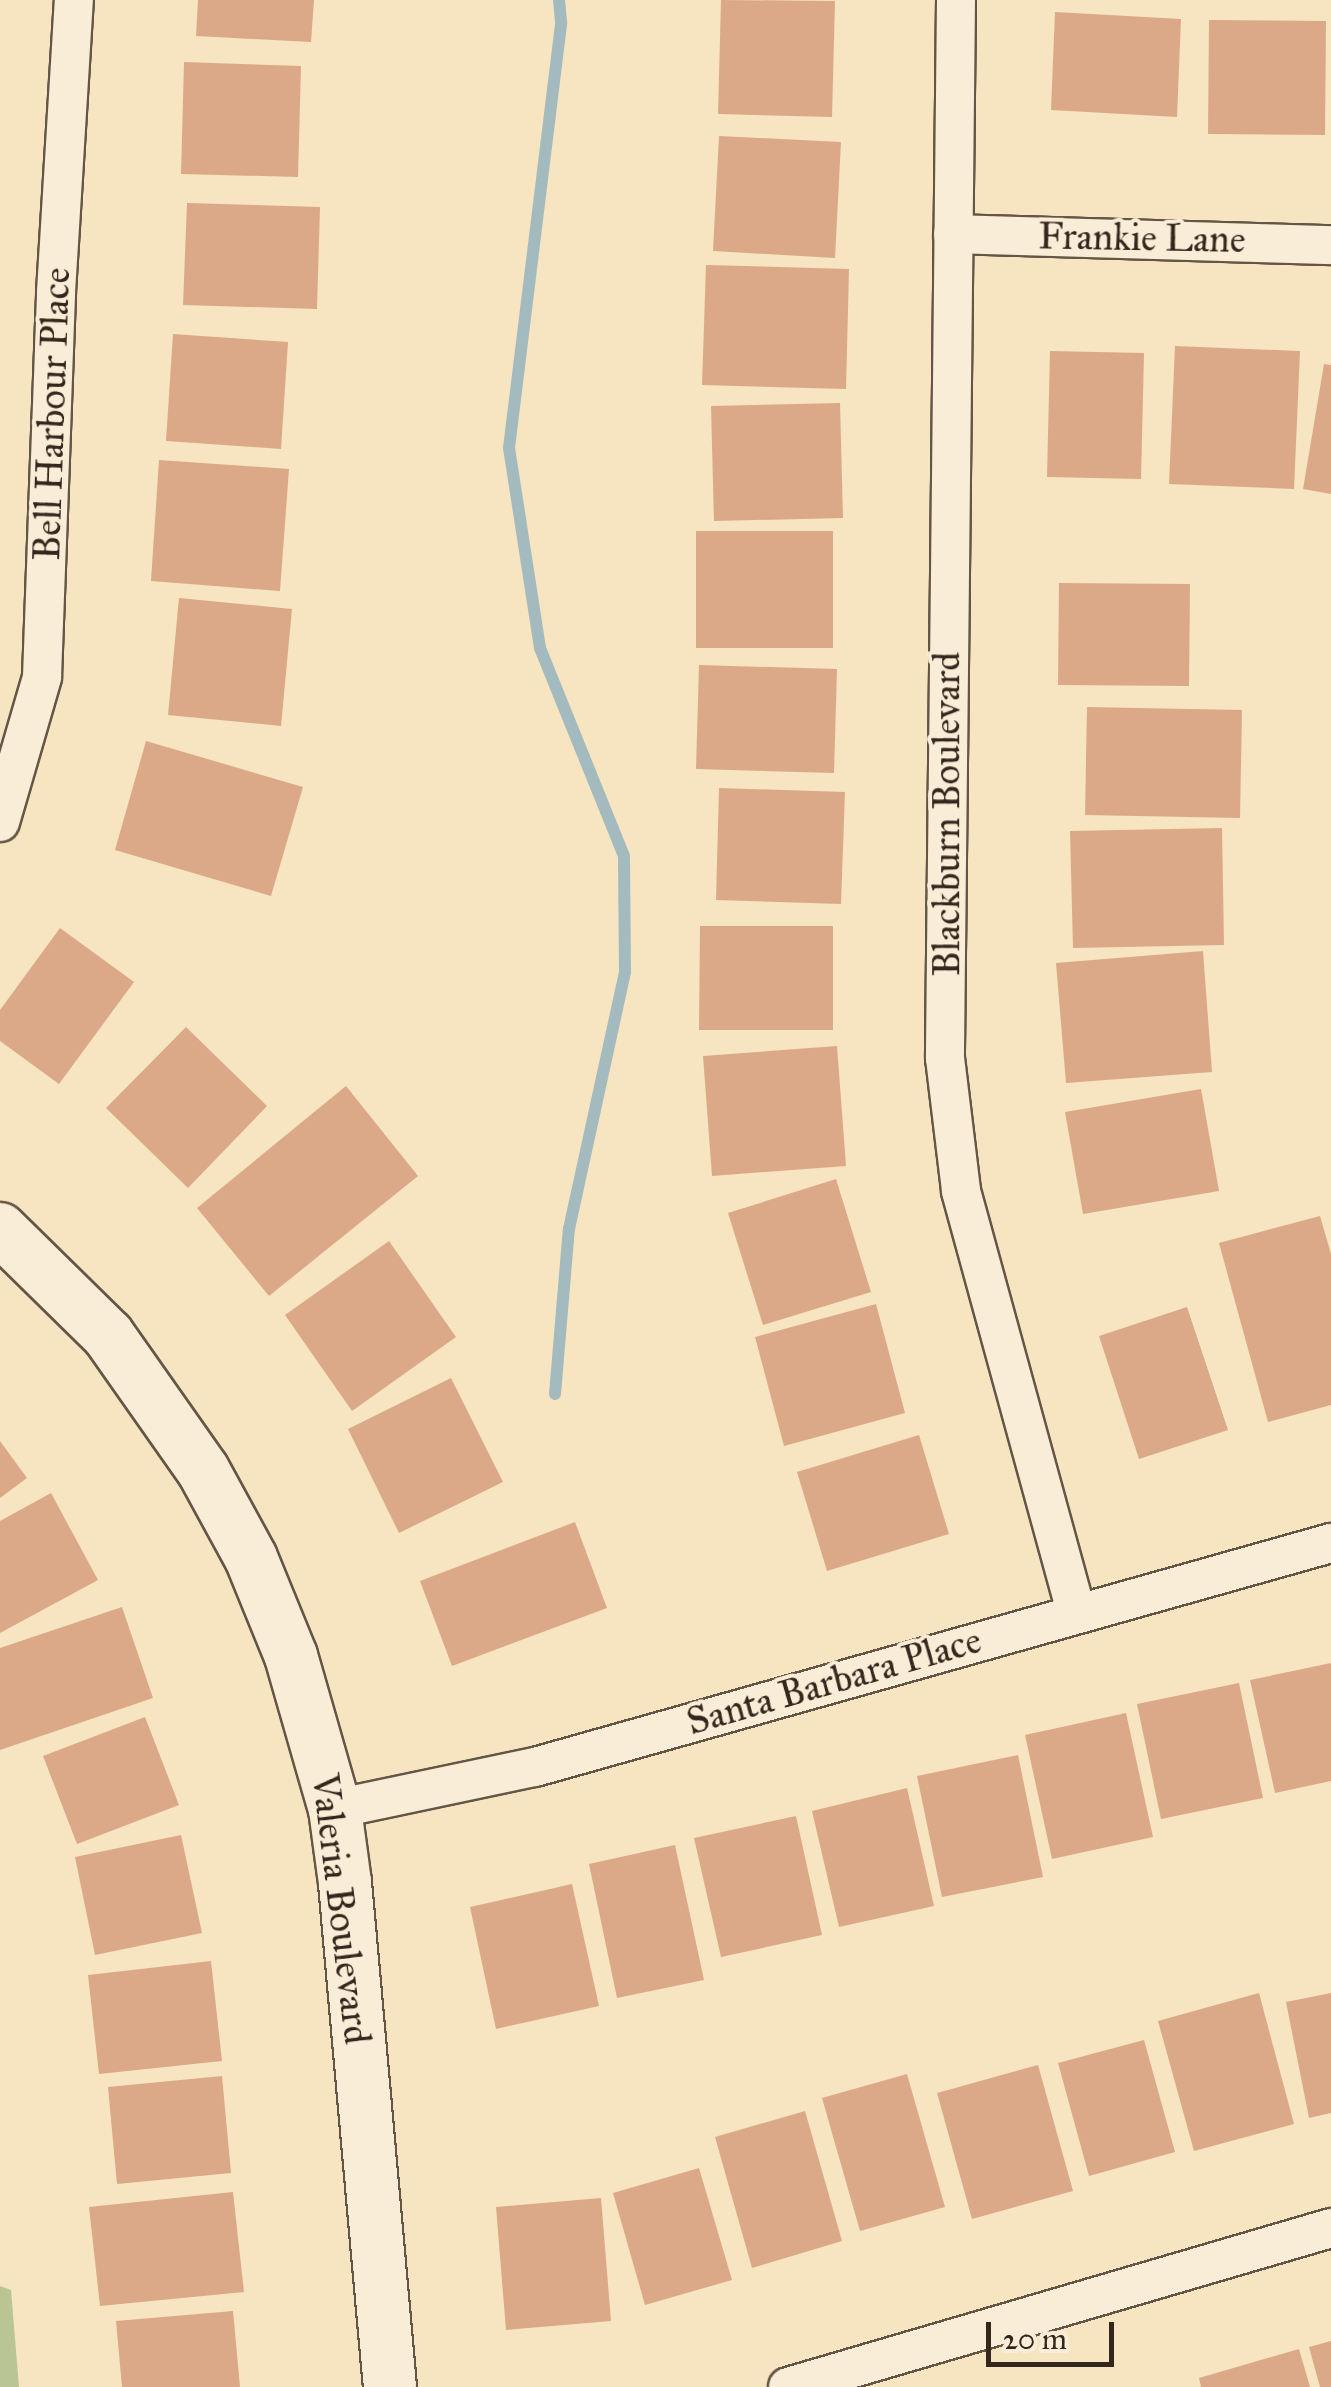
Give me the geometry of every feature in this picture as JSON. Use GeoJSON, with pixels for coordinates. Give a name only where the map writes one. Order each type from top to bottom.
{"type":"FeatureCollection","features":[{"type":"Feature","properties":{"kind":"street","name":"Bell Harbour Place"},"geometry":{"type":"LineString","coordinates":[[0,822],[42,677],[56,292],[74,0]]}},
{"type":"Feature","properties":{"kind":"street","name":"Blackburn Boulevard"},"geometry":{"type":"LineString","coordinates":[[956,0],[946,1040],[951,1128],[978,1261],[1076,1612]]}},
{"type":"Feature","properties":{"kind":"street","name":"Frankie Lane"},"geometry":{"type":"LineString","coordinates":[[953,234],[1331,245]]}},
{"type":"Feature","properties":{"kind":"street","name":"Valeria Boulevard"},"geometry":{"type":"LineString","coordinates":[[0,1229],[108,1335],[203,1470],[251,1558],[291,1656],[335,1809],[390,2387]]}},
{"type":"Feature","properties":{"kind":"street","name":"Santa Barbara Place"},"geometry":{"type":"LineString","coordinates":[[335,1809],[536,1767],[1331,1542]]}},
{"type":"Feature","properties":{"kind":"street"},"geometry":{"type":"LineString","coordinates":[[788,2387],[1331,2228]]}},
{"type":"Feature","properties":{"kind":"green space"},"geometry":{"type":"Polygon","coordinates":[[[0,2286],[11,2290],[19,2387],[0,2387],[0,2286]]]}},
{"type":"Feature","properties":{"kind":"building"},"geometry":{"type":"Polygon","coordinates":[[[198,0],[314,0],[311,42],[196,36],[198,0]]]}},
{"type":"Feature","properties":{"kind":"building"},"geometry":{"type":"Polygon","coordinates":[[[721,0],[835,1],[832,117],[718,114],[721,0]]]}},
{"type":"Feature","properties":{"kind":"building"},"geometry":{"type":"Polygon","coordinates":[[[1055,12],[1181,19],[1177,117],[1051,110],[1055,12]]]}},
{"type":"Feature","properties":{"kind":"building"},"geometry":{"type":"Polygon","coordinates":[[[1209,20],[1326,21],[1325,135],[1208,134],[1209,20]]]}},
{"type":"Feature","properties":{"kind":"building"},"geometry":{"type":"Polygon","coordinates":[[[184,62],[301,66],[298,177],[181,174],[184,62]]]}},
{"type":"Feature","properties":{"kind":"building"},"geometry":{"type":"Polygon","coordinates":[[[719,136],[841,142],[835,258],[713,251],[719,136]]]}},
{"type":"Feature","properties":{"kind":"building"},"geometry":{"type":"Polygon","coordinates":[[[187,203],[320,207],[317,309],[183,305],[187,203]]]}},
{"type":"Feature","properties":{"kind":"building"},"geometry":{"type":"Polygon","coordinates":[[[706,265],[849,269],[846,389],[702,385],[706,265]]]}},
{"type":"Feature","properties":{"kind":"building"},"geometry":{"type":"Polygon","coordinates":[[[173,334],[288,342],[281,449],[166,441],[173,334]]]}},
{"type":"Feature","properties":{"kind":"building"},"geometry":{"type":"Polygon","coordinates":[[[1175,346],[1300,351],[1294,489],[1169,484],[1175,346]]]}},
{"type":"Feature","properties":{"kind":"building"},"geometry":{"type":"Polygon","coordinates":[[[1050,351],[1144,353],[1141,479],[1047,477],[1050,351]]]}},
{"type":"Feature","properties":{"kind":"building"},"geometry":{"type":"Polygon","coordinates":[[[1324,364],[1331,365],[1331,494],[1303,489],[1324,364]]]}},
{"type":"Feature","properties":{"kind":"building"},"geometry":{"type":"Polygon","coordinates":[[[840,403],[843,518],[714,521],[711,406],[840,403]]]}},
{"type":"Feature","properties":{"kind":"building"},"geometry":{"type":"Polygon","coordinates":[[[159,460],[289,469],[280,591],[151,581],[159,460]]]}},
{"type":"Feature","properties":{"kind":"building"},"geometry":{"type":"Polygon","coordinates":[[[696,531],[833,531],[833,648],[696,648],[696,531]]]}},
{"type":"Feature","properties":{"kind":"building"},"geometry":{"type":"Polygon","coordinates":[[[1059,583],[1190,584],[1189,686],[1058,685],[1059,583]]]}},
{"type":"Feature","properties":{"kind":"building"},"geometry":{"type":"Polygon","coordinates":[[[179,598],[292,609],[281,726],[168,715],[179,598]]]}},
{"type":"Feature","properties":{"kind":"building"},"geometry":{"type":"Polygon","coordinates":[[[699,665],[837,669],[834,773],[696,769],[699,665]]]}},
{"type":"Feature","properties":{"kind":"building"},"geometry":{"type":"Polygon","coordinates":[[[1087,707],[1242,710],[1240,818],[1085,815],[1087,707]]]}},
{"type":"Feature","properties":{"kind":"building"},"geometry":{"type":"Polygon","coordinates":[[[146,741],[303,787],[271,896],[115,850],[146,741]]]}},
{"type":"Feature","properties":{"kind":"building"},"geometry":{"type":"Polygon","coordinates":[[[719,788],[845,792],[841,904],[716,900],[719,788]]]}},
{"type":"Feature","properties":{"kind":"building"},"geometry":{"type":"Polygon","coordinates":[[[1222,828],[1224,945],[1073,948],[1070,831],[1222,828]]]}},
{"type":"Feature","properties":{"kind":"building"},"geometry":{"type":"Polygon","coordinates":[[[700,926],[833,926],[833,1030],[699,1030],[700,926]]]}},
{"type":"Feature","properties":{"kind":"building"},"geometry":{"type":"Polygon","coordinates":[[[60,928],[134,982],[59,1084],[0,1041],[0,1010],[60,928]]]}},
{"type":"Feature","properties":{"kind":"building"},"geometry":{"type":"Polygon","coordinates":[[[1203,951],[1212,1072],[1066,1083],[1056,963],[1203,951]]]}},
{"type":"Feature","properties":{"kind":"building"},"geometry":{"type":"Polygon","coordinates":[[[186,1027],[267,1106],[188,1188],[106,1108],[186,1027]]]}},
{"type":"Feature","properties":{"kind":"building"},"geometry":{"type":"Polygon","coordinates":[[[837,1046],[846,1166],[712,1176],[703,1056],[837,1046]]]}},
{"type":"Feature","properties":{"kind":"building"},"geometry":{"type":"Polygon","coordinates":[[[346,1086],[418,1176],[269,1296],[197,1208],[346,1086]]]}},
{"type":"Feature","properties":{"kind":"building"},"geometry":{"type":"Polygon","coordinates":[[[1201,1089],[1219,1191],[1083,1214],[1065,1112],[1201,1089]]]}},
{"type":"Feature","properties":{"kind":"building"},"geometry":{"type":"Polygon","coordinates":[[[836,1179],[871,1292],[763,1325],[728,1213],[836,1179]]]}},
{"type":"Feature","properties":{"kind":"building"},"geometry":{"type":"Polygon","coordinates":[[[1320,1216],[1331,1254],[1331,1405],[1268,1422],[1219,1243],[1320,1216]]]}},
{"type":"Feature","properties":{"kind":"building"},"geometry":{"type":"Polygon","coordinates":[[[389,1241],[456,1337],[352,1411],[285,1315],[389,1241]]]}},
{"type":"Feature","properties":{"kind":"building"},"geometry":{"type":"Polygon","coordinates":[[[876,1304],[905,1413],[784,1446],[755,1337],[876,1304]]]}},
{"type":"Feature","properties":{"kind":"building"},"geometry":{"type":"Polygon","coordinates":[[[1187,1307],[1228,1430],[1139,1459],[1099,1336],[1187,1307]]]}},
{"type":"Feature","properties":{"kind":"building"},"geometry":{"type":"Polygon","coordinates":[[[451,1378],[503,1482],[399,1533],[348,1429],[451,1378]]]}},
{"type":"Feature","properties":{"kind":"building"},"geometry":{"type":"Polygon","coordinates":[[[919,1435],[949,1534],[827,1571],[797,1472],[919,1435]]]}},
{"type":"Feature","properties":{"kind":"building"},"geometry":{"type":"Polygon","coordinates":[[[0,1441],[27,1478],[0,1498],[0,1441]]]}},
{"type":"Feature","properties":{"kind":"building"},"geometry":{"type":"Polygon","coordinates":[[[51,1493],[98,1580],[0,1633],[0,1521],[51,1493]]]}},
{"type":"Feature","properties":{"kind":"building"},"geometry":{"type":"Polygon","coordinates":[[[575,1522],[607,1608],[452,1666],[420,1581],[575,1522]]]}},
{"type":"Feature","properties":{"kind":"building"},"geometry":{"type":"Polygon","coordinates":[[[122,1607],[153,1698],[0,1750],[0,1648],[122,1607]]]}},
{"type":"Feature","properties":{"kind":"building"},"geometry":{"type":"Polygon","coordinates":[[[1331,1663],[1331,1781],[1275,1793],[1250,1680],[1331,1663]]]}},
{"type":"Feature","properties":{"kind":"building"},"geometry":{"type":"Polygon","coordinates":[[[1239,1683],[1263,1798],[1161,1819],[1137,1704],[1239,1683]]]}},
{"type":"Feature","properties":{"kind":"building"},"geometry":{"type":"Polygon","coordinates":[[[1126,1713],[1153,1837],[1052,1859],[1025,1735],[1126,1713]]]}},
{"type":"Feature","properties":{"kind":"building"},"geometry":{"type":"Polygon","coordinates":[[[145,1717],[179,1805],[77,1844],[43,1756],[145,1717]]]}},
{"type":"Feature","properties":{"kind":"building"},"geometry":{"type":"Polygon","coordinates":[[[1018,1755],[1043,1877],[942,1897],[917,1776],[1018,1755]]]}},
{"type":"Feature","properties":{"kind":"building"},"geometry":{"type":"Polygon","coordinates":[[[907,1788],[934,1906],[839,1927],[812,1811],[907,1788]]]}},
{"type":"Feature","properties":{"kind":"building"},"geometry":{"type":"Polygon","coordinates":[[[796,1816],[822,1935],[721,1957],[694,1838],[796,1816]]]}},
{"type":"Feature","properties":{"kind":"building"},"geometry":{"type":"Polygon","coordinates":[[[181,1835],[202,1933],[95,1955],[75,1857],[181,1835]]]}},
{"type":"Feature","properties":{"kind":"building"},"geometry":{"type":"Polygon","coordinates":[[[675,1845],[704,1980],[617,1998],[589,1864],[675,1845]]]}},
{"type":"Feature","properties":{"kind":"building"},"geometry":{"type":"Polygon","coordinates":[[[572,1884],[599,2006],[496,2029],[470,1907],[572,1884]]]}},
{"type":"Feature","properties":{"kind":"building"},"geometry":{"type":"Polygon","coordinates":[[[211,1961],[222,2061],[99,2074],[88,1975],[211,1961]]]}},
{"type":"Feature","properties":{"kind":"building"},"geometry":{"type":"Polygon","coordinates":[[[1259,1993],[1294,2124],[1194,2151],[1158,2021],[1259,1993]]]}},
{"type":"Feature","properties":{"kind":"building"},"geometry":{"type":"Polygon","coordinates":[[[1331,1993],[1331,2113],[1309,2118],[1286,2002],[1331,1993]]]}},
{"type":"Feature","properties":{"kind":"building"},"geometry":{"type":"Polygon","coordinates":[[[1144,2040],[1175,2152],[1089,2176],[1058,2063],[1144,2040]]]}},
{"type":"Feature","properties":{"kind":"building"},"geometry":{"type":"Polygon","coordinates":[[[1038,2065],[1073,2191],[972,2219],[937,2093],[1038,2065]]]}},
{"type":"Feature","properties":{"kind":"building"},"geometry":{"type":"Polygon","coordinates":[[[907,2074],[945,2207],[860,2231],[822,2098],[907,2074]]]}},
{"type":"Feature","properties":{"kind":"building"},"geometry":{"type":"Polygon","coordinates":[[[222,2076],[231,2173],[117,2184],[108,2087],[222,2076]]]}},
{"type":"Feature","properties":{"kind":"building"},"geometry":{"type":"Polygon","coordinates":[[[805,2111],[842,2241],[752,2268],[715,2137],[805,2111]]]}},
{"type":"Feature","properties":{"kind":"building"},"geometry":{"type":"Polygon","coordinates":[[[699,2168],[732,2280],[645,2305],[613,2193],[699,2168]]]}},
{"type":"Feature","properties":{"kind":"building"},"geometry":{"type":"Polygon","coordinates":[[[233,2192],[244,2292],[100,2306],[89,2207],[233,2192]]]}},
{"type":"Feature","properties":{"kind":"building"},"geometry":{"type":"Polygon","coordinates":[[[601,2198],[611,2321],[506,2330],[496,2207],[601,2198]]]}},
{"type":"Feature","properties":{"kind":"building"},"geometry":{"type":"Polygon","coordinates":[[[233,2311],[240,2387],[122,2387],[116,2321],[233,2311]]]}},
{"type":"Feature","properties":{"kind":"building"},"geometry":{"type":"Polygon","coordinates":[[[1331,2341],[1331,2387],[1320,2387],[1309,2347],[1331,2341]]]}},
{"type":"Feature","properties":{"kind":"building"},"geometry":{"type":"Polygon","coordinates":[[[1299,2349],[1310,2387],[1201,2387],[1199,2378],[1299,2349]]]}},
{"type":"Feature","properties":{"kind":"waterway"},"geometry":{"type":"LineString","coordinates":[[555,1394],[569,1229],[625,972],[624,856],[540,648],[509,448],[561,22],[559,0]]}}]}
